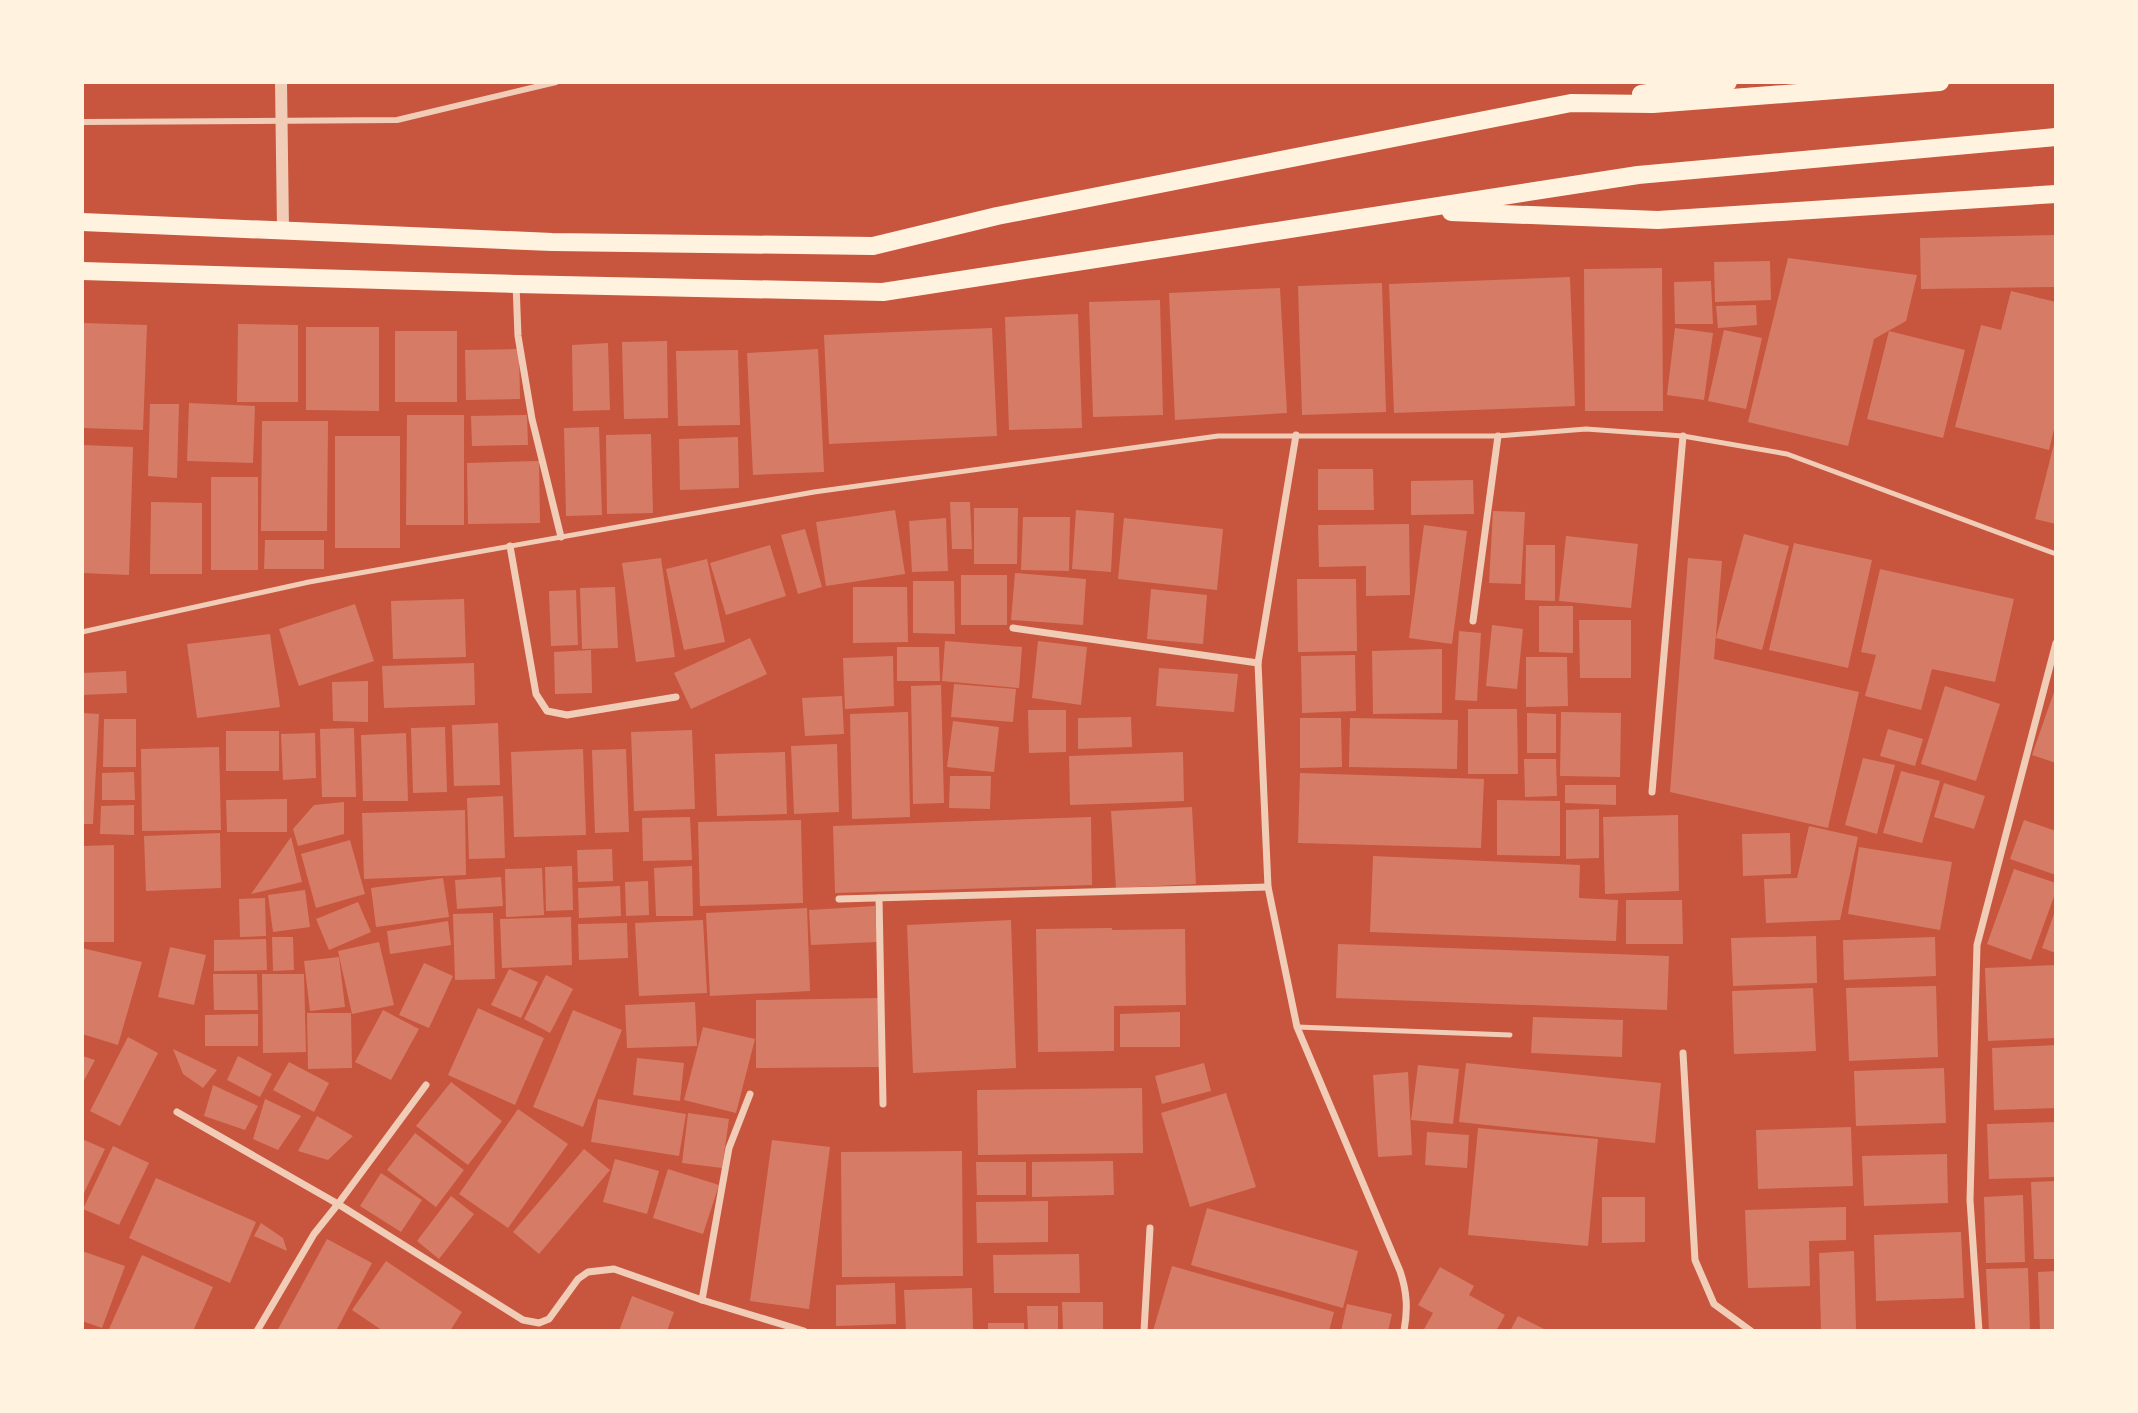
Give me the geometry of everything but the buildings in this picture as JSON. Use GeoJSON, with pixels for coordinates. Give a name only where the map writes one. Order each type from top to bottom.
{"type":"FeatureCollection","features":[{"type":"Feature","properties":{"kind":"main road"},"geometry":{"type":"LineString","coordinates":[[82,222],[552,242],[873,246],[1010,213],[1572,103],[1728,82]]}},
{"type":"Feature","properties":{"kind":"main road"},"geometry":{"type":"LineString","coordinates":[[1572,103],[1653,104],[1940,82]]}},
{"type":"Feature","properties":{"kind":"main road"},"geometry":{"type":"LineString","coordinates":[[82,271],[883,292],[1638,175],[2056,137]]}},
{"type":"Feature","properties":{"kind":"main road"},"geometry":{"type":"LineString","coordinates":[[1411,210],[1658,220],[2056,194]]}},
{"type":"Feature","properties":{"kind":"street"},"geometry":{"type":"LineString","coordinates":[[281,82],[283,229]]}},
{"type":"Feature","properties":{"kind":"street"},"geometry":{"type":"LineString","coordinates":[[82,122],[397,120],[556,82]]}},
{"type":"Feature","properties":{"kind":"street"},"geometry":{"type":"LineString","coordinates":[[516,284],[518,336],[531,419],[561,537]]}},
{"type":"Feature","properties":{"kind":"street"},"geometry":{"type":"LineString","coordinates":[[1296,435],[1258,663],[1268,887],[1297,1027],[1401,1271],[1407,1300],[1404,1331]]}},
{"type":"Feature","properties":{"kind":"street"},"geometry":{"type":"LineString","coordinates":[[1473,621],[1498,436]]}},
{"type":"Feature","properties":{"kind":"street"},"geometry":{"type":"LineString","coordinates":[[1652,792],[1684,436]]}},
{"type":"Feature","properties":{"kind":"street"},"geometry":{"type":"LineString","coordinates":[[510,546],[536,694],[547,711],[566,715],[676,696]]}},
{"type":"Feature","properties":{"kind":"street"},"geometry":{"type":"LineString","coordinates":[[1013,628],[1258,663]]}},
{"type":"Feature","properties":{"kind":"street"},"geometry":{"type":"LineString","coordinates":[[1979,1331],[1970,1200],[1977,945],[2056,643]]}},
{"type":"Feature","properties":{"kind":"street"},"geometry":{"type":"LineString","coordinates":[[839,899],[1268,887]]}},
{"type":"Feature","properties":{"kind":"street"},"geometry":{"type":"LineString","coordinates":[[879,898],[883,1104]]}},
{"type":"Feature","properties":{"kind":"street"},"geometry":{"type":"LineString","coordinates":[[1684,1053],[1696,1260],[1714,1304],[1751,1331]]}},
{"type":"Feature","properties":{"kind":"street"},"geometry":{"type":"LineString","coordinates":[[257,1331],[314,1234],[426,1085]]}},
{"type":"Feature","properties":{"kind":"street"},"geometry":{"type":"LineString","coordinates":[[702,1300],[729,1148],[750,1094]]}},
{"type":"Feature","properties":{"kind":"street"},"geometry":{"type":"LineString","coordinates":[[177,1112],[338,1204],[523,1320],[539,1323],[549,1319],[578,1279],[588,1272],[614,1269],[702,1300],[804,1331]]}},
{"type":"Feature","properties":{"kind":"street"},"geometry":{"type":"LineString","coordinates":[[1144,1331],[1150,1228]]}},
{"type":"Feature","properties":{"kind":"lane"},"geometry":{"type":"LineString","coordinates":[[82,632],[309,582],[814,492],[1218,436],[1498,436],[1586,429],[1684,436],[1787,454],[2056,554]]}},
{"type":"Feature","properties":{"kind":"lane"},"geometry":{"type":"LineString","coordinates":[[1297,1027],[1510,1035]]}}]}
